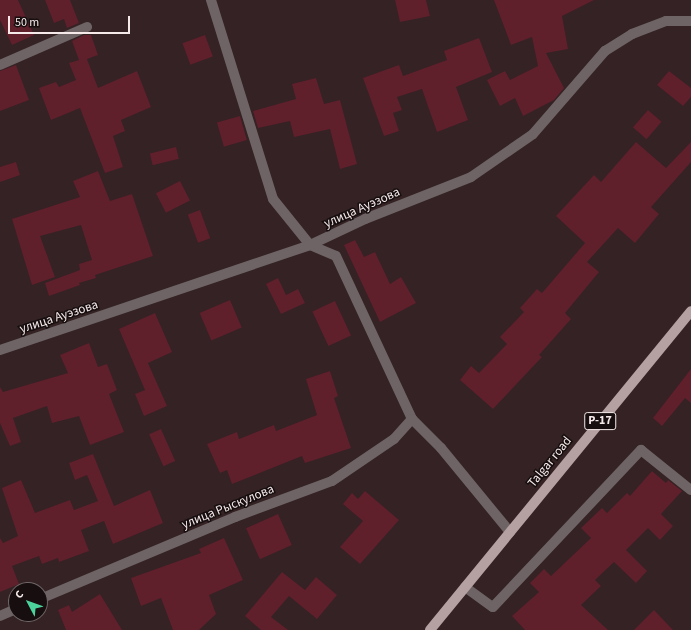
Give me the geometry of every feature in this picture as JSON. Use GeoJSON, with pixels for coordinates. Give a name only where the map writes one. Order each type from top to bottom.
{"type":"FeatureCollection","features":[{"type":"Feature","properties":{"kind":"main road","name":"Talgar road"},"geometry":{"type":"LineString","coordinates":[[430,630],[691,311]]}},
{"type":"Feature","properties":{"kind":"street"},"geometry":{"type":"LineString","coordinates":[[211,0],[273,199],[310,246],[336,256],[412,419],[441,448],[510,532]]}},
{"type":"Feature","properties":{"kind":"street","name":"улица Ауэзова"},"geometry":{"type":"LineString","coordinates":[[0,350],[310,246],[365,218],[471,177],[533,134],[605,51],[632,34],[666,21],[691,21]]}},
{"type":"Feature","properties":{"kind":"street"},"geometry":{"type":"LineString","coordinates":[[0,65],[87,27]]}},
{"type":"Feature","properties":{"kind":"street","name":"улица Рыскулова"},"geometry":{"type":"LineString","coordinates":[[48,596],[235,517],[332,480],[394,439],[412,419]]}},
{"type":"Feature","properties":{"kind":"street"},"geometry":{"type":"LineString","coordinates":[[465,587],[493,607],[641,450],[691,490]]}},
{"type":"Feature","properties":{"kind":"building"},"geometry":{"type":"Polygon","coordinates":[[[0,0],[18,0],[34,35],[12,45],[0,20],[0,0]]]}},
{"type":"Feature","properties":{"kind":"building"},"geometry":{"type":"Polygon","coordinates":[[[45,0],[70,0],[79,23],[67,28],[64,19],[54,23],[45,0]]]}},
{"type":"Feature","properties":{"kind":"building"},"geometry":{"type":"Polygon","coordinates":[[[395,0],[426,0],[430,16],[400,22],[395,0]]]}},
{"type":"Feature","properties":{"kind":"building"},"geometry":{"type":"Polygon","coordinates":[[[494,0],[594,0],[562,16],[568,49],[546,53],[564,88],[554,100],[523,116],[515,98],[500,106],[487,80],[505,71],[510,80],[538,66],[532,37],[511,45],[494,0]]]}},
{"type":"Feature","properties":{"kind":"building"},"geometry":{"type":"Polygon","coordinates":[[[84,35],[91,35],[98,55],[87,59],[98,88],[137,71],[151,107],[121,120],[125,131],[113,136],[123,167],[105,173],[80,108],[51,120],[39,88],[56,82],[59,87],[76,80],[69,63],[79,60],[72,41],[84,35]]]}},
{"type":"Feature","properties":{"kind":"building"},"geometry":{"type":"Polygon","coordinates":[[[205,35],[213,57],[190,65],[182,43],[205,35]]]}},
{"type":"Feature","properties":{"kind":"building"},"geometry":{"type":"Polygon","coordinates":[[[479,38],[492,72],[456,87],[468,120],[437,132],[422,89],[397,97],[402,110],[393,113],[399,131],[384,136],[363,78],[399,65],[403,76],[447,60],[444,51],[479,38]]]}},
{"type":"Feature","properties":{"kind":"building"},"geometry":{"type":"Polygon","coordinates":[[[16,65],[29,100],[0,111],[0,71],[16,65]]]}},
{"type":"Feature","properties":{"kind":"building"},"geometry":{"type":"Polygon","coordinates":[[[669,71],[691,88],[691,97],[683,106],[657,85],[669,71]]]}},
{"type":"Feature","properties":{"kind":"building"},"geometry":{"type":"Polygon","coordinates":[[[316,78],[324,104],[340,100],[357,164],[340,169],[330,129],[294,137],[290,121],[258,128],[253,111],[296,99],[292,84],[316,78]]]}},
{"type":"Feature","properties":{"kind":"building"},"geometry":{"type":"Polygon","coordinates":[[[648,110],[662,122],[646,139],[633,127],[648,110]]]}},
{"type":"Feature","properties":{"kind":"building"},"geometry":{"type":"Polygon","coordinates":[[[240,116],[247,140],[224,147],[217,123],[240,116]]]}},
{"type":"Feature","properties":{"kind":"building"},"geometry":{"type":"Polygon","coordinates":[[[636,142],[666,168],[691,142],[691,162],[651,207],[659,214],[635,243],[618,228],[587,262],[599,272],[565,313],[571,319],[539,355],[542,357],[493,409],[460,380],[471,366],[479,373],[507,344],[500,337],[524,312],[520,308],[537,289],[542,293],[585,243],[556,216],[594,175],[601,182],[636,142]]]}},
{"type":"Feature","properties":{"kind":"building"},"geometry":{"type":"Polygon","coordinates":[[[176,147],[179,159],[153,165],[150,154],[176,147]]]}},
{"type":"Feature","properties":{"kind":"building"},"geometry":{"type":"Polygon","coordinates":[[[16,162],[20,175],[0,182],[0,167],[16,162]]]}},
{"type":"Feature","properties":{"kind":"building"},"geometry":{"type":"Polygon","coordinates":[[[98,171],[110,201],[132,194],[153,256],[95,275],[96,278],[79,283],[80,285],[49,296],[45,283],[80,270],[79,264],[92,260],[81,225],[40,236],[55,277],[32,285],[12,219],[80,197],[73,181],[98,171]]]}},
{"type":"Feature","properties":{"kind":"building"},"geometry":{"type":"Polygon","coordinates":[[[180,181],[190,201],[166,213],[156,193],[180,181]]]}},
{"type":"Feature","properties":{"kind":"building"},"geometry":{"type":"Polygon","coordinates":[[[200,210],[210,238],[198,243],[188,214],[200,210]]]}},
{"type":"Feature","properties":{"kind":"building"},"geometry":{"type":"Polygon","coordinates":[[[355,240],[364,257],[375,252],[390,284],[401,277],[416,303],[380,322],[344,245],[355,240]]]}},
{"type":"Feature","properties":{"kind":"building"},"geometry":{"type":"Polygon","coordinates":[[[278,278],[286,295],[298,289],[305,303],[281,314],[266,284],[278,278]]]}},
{"type":"Feature","properties":{"kind":"building"},"geometry":{"type":"Polygon","coordinates":[[[230,300],[242,328],[211,341],[200,313],[230,300]]]}},
{"type":"Feature","properties":{"kind":"building"},"geometry":{"type":"Polygon","coordinates":[[[335,301],[351,335],[328,346],[312,312],[335,301]]]}},
{"type":"Feature","properties":{"kind":"building"},"geometry":{"type":"Polygon","coordinates":[[[155,313],[172,352],[148,363],[167,406],[144,416],[135,394],[145,390],[119,329],[155,313]]]}},
{"type":"Feature","properties":{"kind":"building"},"geometry":{"type":"Polygon","coordinates":[[[89,343],[98,367],[107,364],[117,390],[109,394],[124,432],[90,445],[79,416],[52,423],[47,406],[13,418],[21,442],[10,446],[0,423],[0,387],[3,392],[68,373],[60,355],[89,343]]]}},
{"type":"Feature","properties":{"kind":"building"},"geometry":{"type":"Polygon","coordinates":[[[691,369],[691,403],[685,398],[662,426],[653,418],[691,369]]]}},
{"type":"Feature","properties":{"kind":"building"},"geometry":{"type":"Polygon","coordinates":[[[330,371],[338,396],[334,398],[351,448],[305,463],[302,456],[232,484],[227,470],[220,473],[207,444],[237,432],[239,439],[274,425],[276,431],[317,415],[306,379],[330,371]]]}},
{"type":"Feature","properties":{"kind":"building"},"geometry":{"type":"Polygon","coordinates":[[[161,429],[175,461],[163,466],[149,434],[161,429]]]}},
{"type":"Feature","properties":{"kind":"building"},"geometry":{"type":"Polygon","coordinates":[[[93,454],[114,506],[150,490],[163,523],[113,544],[104,521],[81,530],[89,551],[59,562],[58,558],[42,564],[39,556],[12,566],[18,582],[8,582],[8,589],[0,592],[0,538],[3,543],[18,536],[2,488],[21,480],[35,513],[70,500],[74,510],[98,501],[87,475],[75,480],[69,463],[93,454]]]}},
{"type":"Feature","properties":{"kind":"building"},"geometry":{"type":"Polygon","coordinates":[[[652,471],[666,483],[668,480],[682,491],[661,514],[673,526],[660,540],[648,528],[626,550],[647,571],[636,583],[614,562],[595,580],[601,586],[581,605],[608,630],[525,630],[512,616],[539,592],[530,583],[544,569],[551,576],[591,538],[581,528],[602,508],[607,513],[627,493],[630,496],[652,471]]]}},
{"type":"Feature","properties":{"kind":"building"},"geometry":{"type":"Polygon","coordinates":[[[365,491],[399,520],[360,564],[340,547],[363,521],[343,504],[352,493],[358,499],[365,491]]]}},
{"type":"Feature","properties":{"kind":"building"},"geometry":{"type":"Polygon","coordinates":[[[278,514],[292,545],[260,559],[246,528],[278,514]]]}},
{"type":"Feature","properties":{"kind":"building"},"geometry":{"type":"Polygon","coordinates":[[[224,538],[243,580],[209,595],[216,614],[199,630],[173,630],[161,598],[141,606],[131,578],[201,553],[199,549],[224,538]]]}},
{"type":"Feature","properties":{"kind":"building"},"geometry":{"type":"Polygon","coordinates":[[[282,572],[305,590],[316,577],[337,595],[317,619],[289,596],[271,617],[288,630],[261,630],[245,616],[282,572]]]}},
{"type":"Feature","properties":{"kind":"building"},"geometry":{"type":"Polygon","coordinates":[[[100,594],[122,630],[66,630],[58,610],[69,605],[72,612],[100,594]]]}},
{"type":"Feature","properties":{"kind":"building"},"geometry":{"type":"Polygon","coordinates":[[[654,610],[673,630],[634,630],[654,610]]]}}]}
